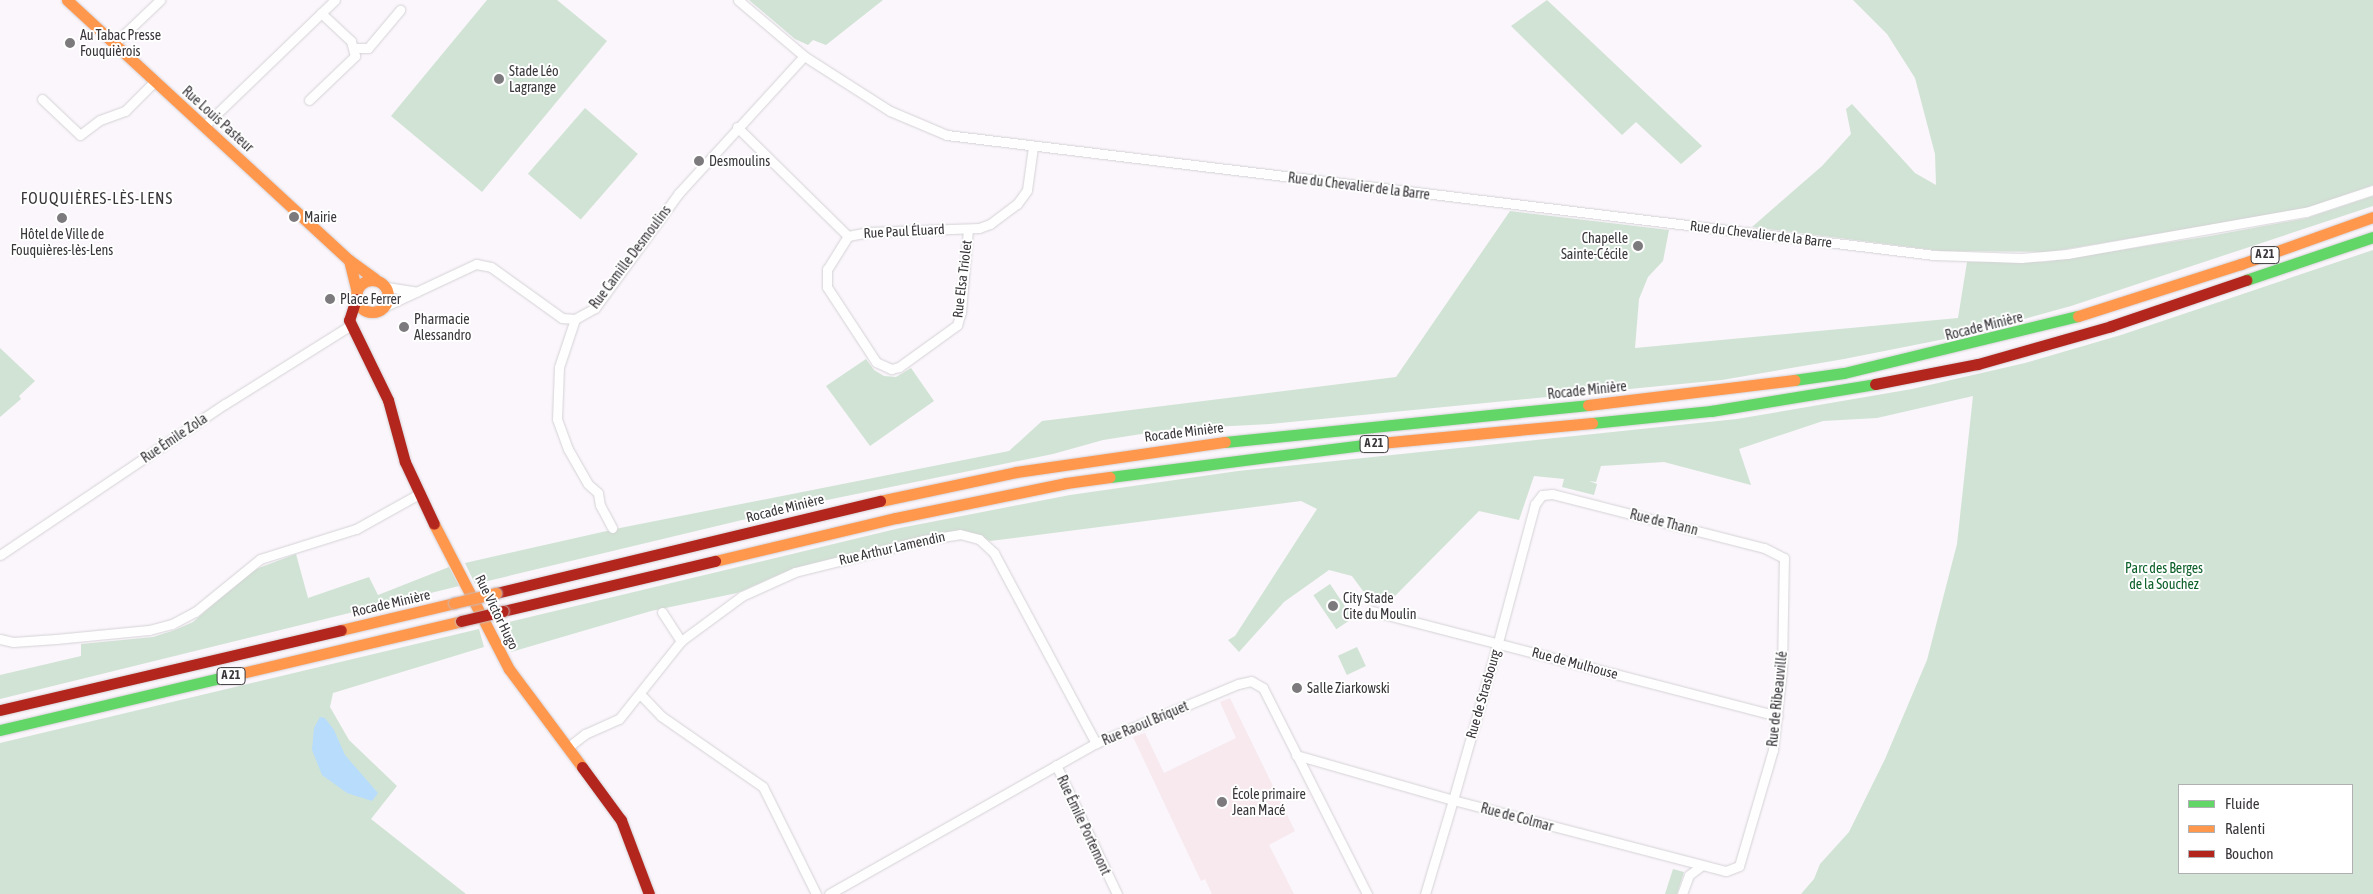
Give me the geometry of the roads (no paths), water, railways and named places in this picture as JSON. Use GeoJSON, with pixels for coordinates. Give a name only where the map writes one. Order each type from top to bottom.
{"type":"FeatureCollection","features":[{"type":"Feature","properties":{"kind":"main road","name":"Rue Louis Pasteur"},"geometry":{"type":"LineString","coordinates":[[67,0],[350,260],[375,279]]}},
{"type":"Feature","properties":{"kind":"main road","name":"Rocade Minière"},"geometry":{"type":"LineString","coordinates":[[0,710],[496,594],[865,504],[1016,472],[1234,441],[1722,391],[1844,373],[2046,326],[2224,270],[2373,217]]}},
{"type":"Feature","properties":{"kind":"main road","name":"A 21"},"geometry":{"type":"LineString","coordinates":[[0,730],[896,518],[1066,483],[1339,447],[1711,410],[1911,378],[1978,364],[2112,326],[2373,237]]}},
{"type":"Feature","properties":{"kind":"main road"},"geometry":{"type":"LineString","coordinates":[[350,260],[360,306],[369,312]]}},
{"type":"Feature","properties":{"kind":"main road"},"geometry":{"type":"LineString","coordinates":[[375,279],[387,287],[389,298],[384,308],[369,312],[351,325],[350,312],[366,280],[375,279]]}},
{"type":"Feature","properties":{"kind":"main road","name":"Rue Victor Hugo"},"geometry":{"type":"LineString","coordinates":[[351,325],[388,400],[405,462],[419,494],[509,669],[621,820],[649,894]]}},
{"type":"Feature","properties":{"kind":"street"},"geometry":{"type":"LineString","coordinates":[[114,44],[160,0]]}},
{"type":"Feature","properties":{"kind":"street"},"geometry":{"type":"LineString","coordinates":[[203,126],[335,0]]}},
{"type":"Feature","properties":{"kind":"street","name":"Rue du Chevalier de la Barre"},"geometry":{"type":"LineString","coordinates":[[738,0],[804,56],[890,110],[933,131],[1033,147],[1935,255],[2021,258],[2067,254],[2306,212],[2373,190]]}},
{"type":"Feature","properties":{"kind":"street"},"geometry":{"type":"LineString","coordinates":[[355,48],[368,48],[400,10]]}},
{"type":"Feature","properties":{"kind":"street"},"geometry":{"type":"LineString","coordinates":[[309,100],[355,56],[355,48],[321,14]]}},
{"type":"Feature","properties":{"kind":"street","name":"Rue Camille Desmoulins"},"geometry":{"type":"LineString","coordinates":[[384,308],[468,266],[484,264],[562,318],[575,319],[595,308],[678,193],[804,56]]}},
{"type":"Feature","properties":{"kind":"street"},"geometry":{"type":"LineString","coordinates":[[42,99],[80,135],[100,120],[125,111],[155,81]]}},
{"type":"Feature","properties":{"kind":"street","name":"Rue Paul Éluard"},"geometry":{"type":"LineString","coordinates":[[737,127],[848,236],[870,232],[968,229],[990,224],[1023,196],[1029,184],[1033,147]]}},
{"type":"Feature","properties":{"kind":"street","name":"Rue Elsa Triolet"},"geometry":{"type":"LineString","coordinates":[[848,236],[828,269],[827,287],[876,362],[891,369],[899,367],[957,325],[961,312],[968,229]]}},
{"type":"Feature","properties":{"kind":"street"},"geometry":{"type":"LineString","coordinates":[[387,287],[417,292]]}},
{"type":"Feature","properties":{"kind":"street"},"geometry":{"type":"LineString","coordinates":[[575,319],[559,367],[558,419],[568,449],[588,484],[598,493],[600,505],[612,528]]}},
{"type":"Feature","properties":{"kind":"street","name":"Rue Émile Zola"},"geometry":{"type":"LineString","coordinates":[[0,555],[225,404],[351,325]]}},
{"type":"Feature","properties":{"kind":"street"},"geometry":{"type":"LineString","coordinates":[[0,639],[12,642],[56,639],[149,630],[172,624],[195,612],[260,558],[356,529],[419,494]]}},
{"type":"Feature","properties":{"kind":"street","name":"Rue de Thann"},"geometry":{"type":"LineString","coordinates":[[1542,495],[1552,494],[1764,548],[1784,558]]}},
{"type":"Feature","properties":{"kind":"street","name":"Rue de Strasbourg"},"geometry":{"type":"LineString","coordinates":[[1425,894],[1498,642],[1535,504],[1542,495]]}},
{"type":"Feature","properties":{"kind":"street","name":"Rue Arthur Lamendin"},"geometry":{"type":"LineString","coordinates":[[567,748],[585,734],[619,719],[681,640],[728,606],[768,582],[795,572],[924,540],[969,535],[988,545],[994,553],[1096,743]]}},
{"type":"Feature","properties":{"kind":"street","name":"Rue de Ribeauvillé"},"geometry":{"type":"LineString","coordinates":[[1739,866],[1771,758],[1778,716],[1784,558]]}},
{"type":"Feature","properties":{"kind":"street","name":"Rue de Mulhouse"},"geometry":{"type":"LineString","coordinates":[[1372,611],[1498,642],[1778,716]]}},
{"type":"Feature","properties":{"kind":"street"},"geometry":{"type":"LineString","coordinates":[[662,612],[681,640]]}},
{"type":"Feature","properties":{"kind":"street","name":"Rue Raoul Briquet"},"geometry":{"type":"LineString","coordinates":[[829,894],[1096,743],[1238,684],[1251,681],[1263,688],[1367,894]]}},
{"type":"Feature","properties":{"kind":"street"},"geometry":{"type":"LineString","coordinates":[[640,694],[661,716],[763,787],[816,894]]}},
{"type":"Feature","properties":{"kind":"street","name":"Rue de Colmar"},"geometry":{"type":"LineString","coordinates":[[1296,755],[1453,800],[1701,866],[1726,871],[1739,866]]}},
{"type":"Feature","properties":{"kind":"street","name":"Rue Émile Portemont"},"geometry":{"type":"LineString","coordinates":[[1056,765],[1117,894]]}},
{"type":"Feature","properties":{"kind":"street"},"geometry":{"type":"LineString","coordinates":[[1682,894],[1689,875],[1701,866]]}},
{"type":"Feature","properties":{"kind":"water"},"geometry":{"type":"Polygon","coordinates":[[[320,717],[325,718],[334,730],[345,755],[378,793],[372,801],[347,793],[322,775],[312,750],[314,728],[320,717]]]}},
{"type":"Feature","properties":{"kind":"place","name":"Au Tabac Presse Fouquièrois"},"geometry":{"type":"Point","coordinates":[70,43]}},
{"type":"Feature","properties":{"kind":"place","name":"Stade Léo Lagrange"},"geometry":{"type":"Point","coordinates":[499,79]}},
{"type":"Feature","properties":{"kind":"place","name":"Desmoulins"},"geometry":{"type":"Point","coordinates":[699,161]}},
{"type":"Feature","properties":{"kind":"place","name":"Mairie"},"geometry":{"type":"Point","coordinates":[294,217]}},
{"type":"Feature","properties":{"kind":"place","name":"Hôtel de Ville de Fouquières-lès-Lens"},"geometry":{"type":"Point","coordinates":[62,218]}},
{"type":"Feature","properties":{"kind":"place","name":"Chapelle Sainte-Cécile"},"geometry":{"type":"Point","coordinates":[1638,246]}},
{"type":"Feature","properties":{"kind":"place","name":"Place Ferrer"},"geometry":{"type":"Point","coordinates":[330,299]}},
{"type":"Feature","properties":{"kind":"place","name":"Pharmacie Alessandro"},"geometry":{"type":"Point","coordinates":[404,327]}},
{"type":"Feature","properties":{"kind":"place","name":"City Stade Cite du Moulin"},"geometry":{"type":"Point","coordinates":[1333,606]}},
{"type":"Feature","properties":{"kind":"place","name":"Salle Ziarkowski"},"geometry":{"type":"Point","coordinates":[1297,688]}},
{"type":"Feature","properties":{"kind":"place","name":"École primaire Jean Macé"},"geometry":{"type":"Point","coordinates":[1222,802]}},
{"type":"Feature","properties":{"kind":"district","name":"FOUQUIÈRES-LÈS-LENS"},"geometry":{"type":"Point","coordinates":[97,198]}},
{"type":"Feature","properties":{"kind":"park label","name":"Parc des Berges de la Souchez"},"geometry":{"type":"Point","coordinates":[2164,576]}}]}
